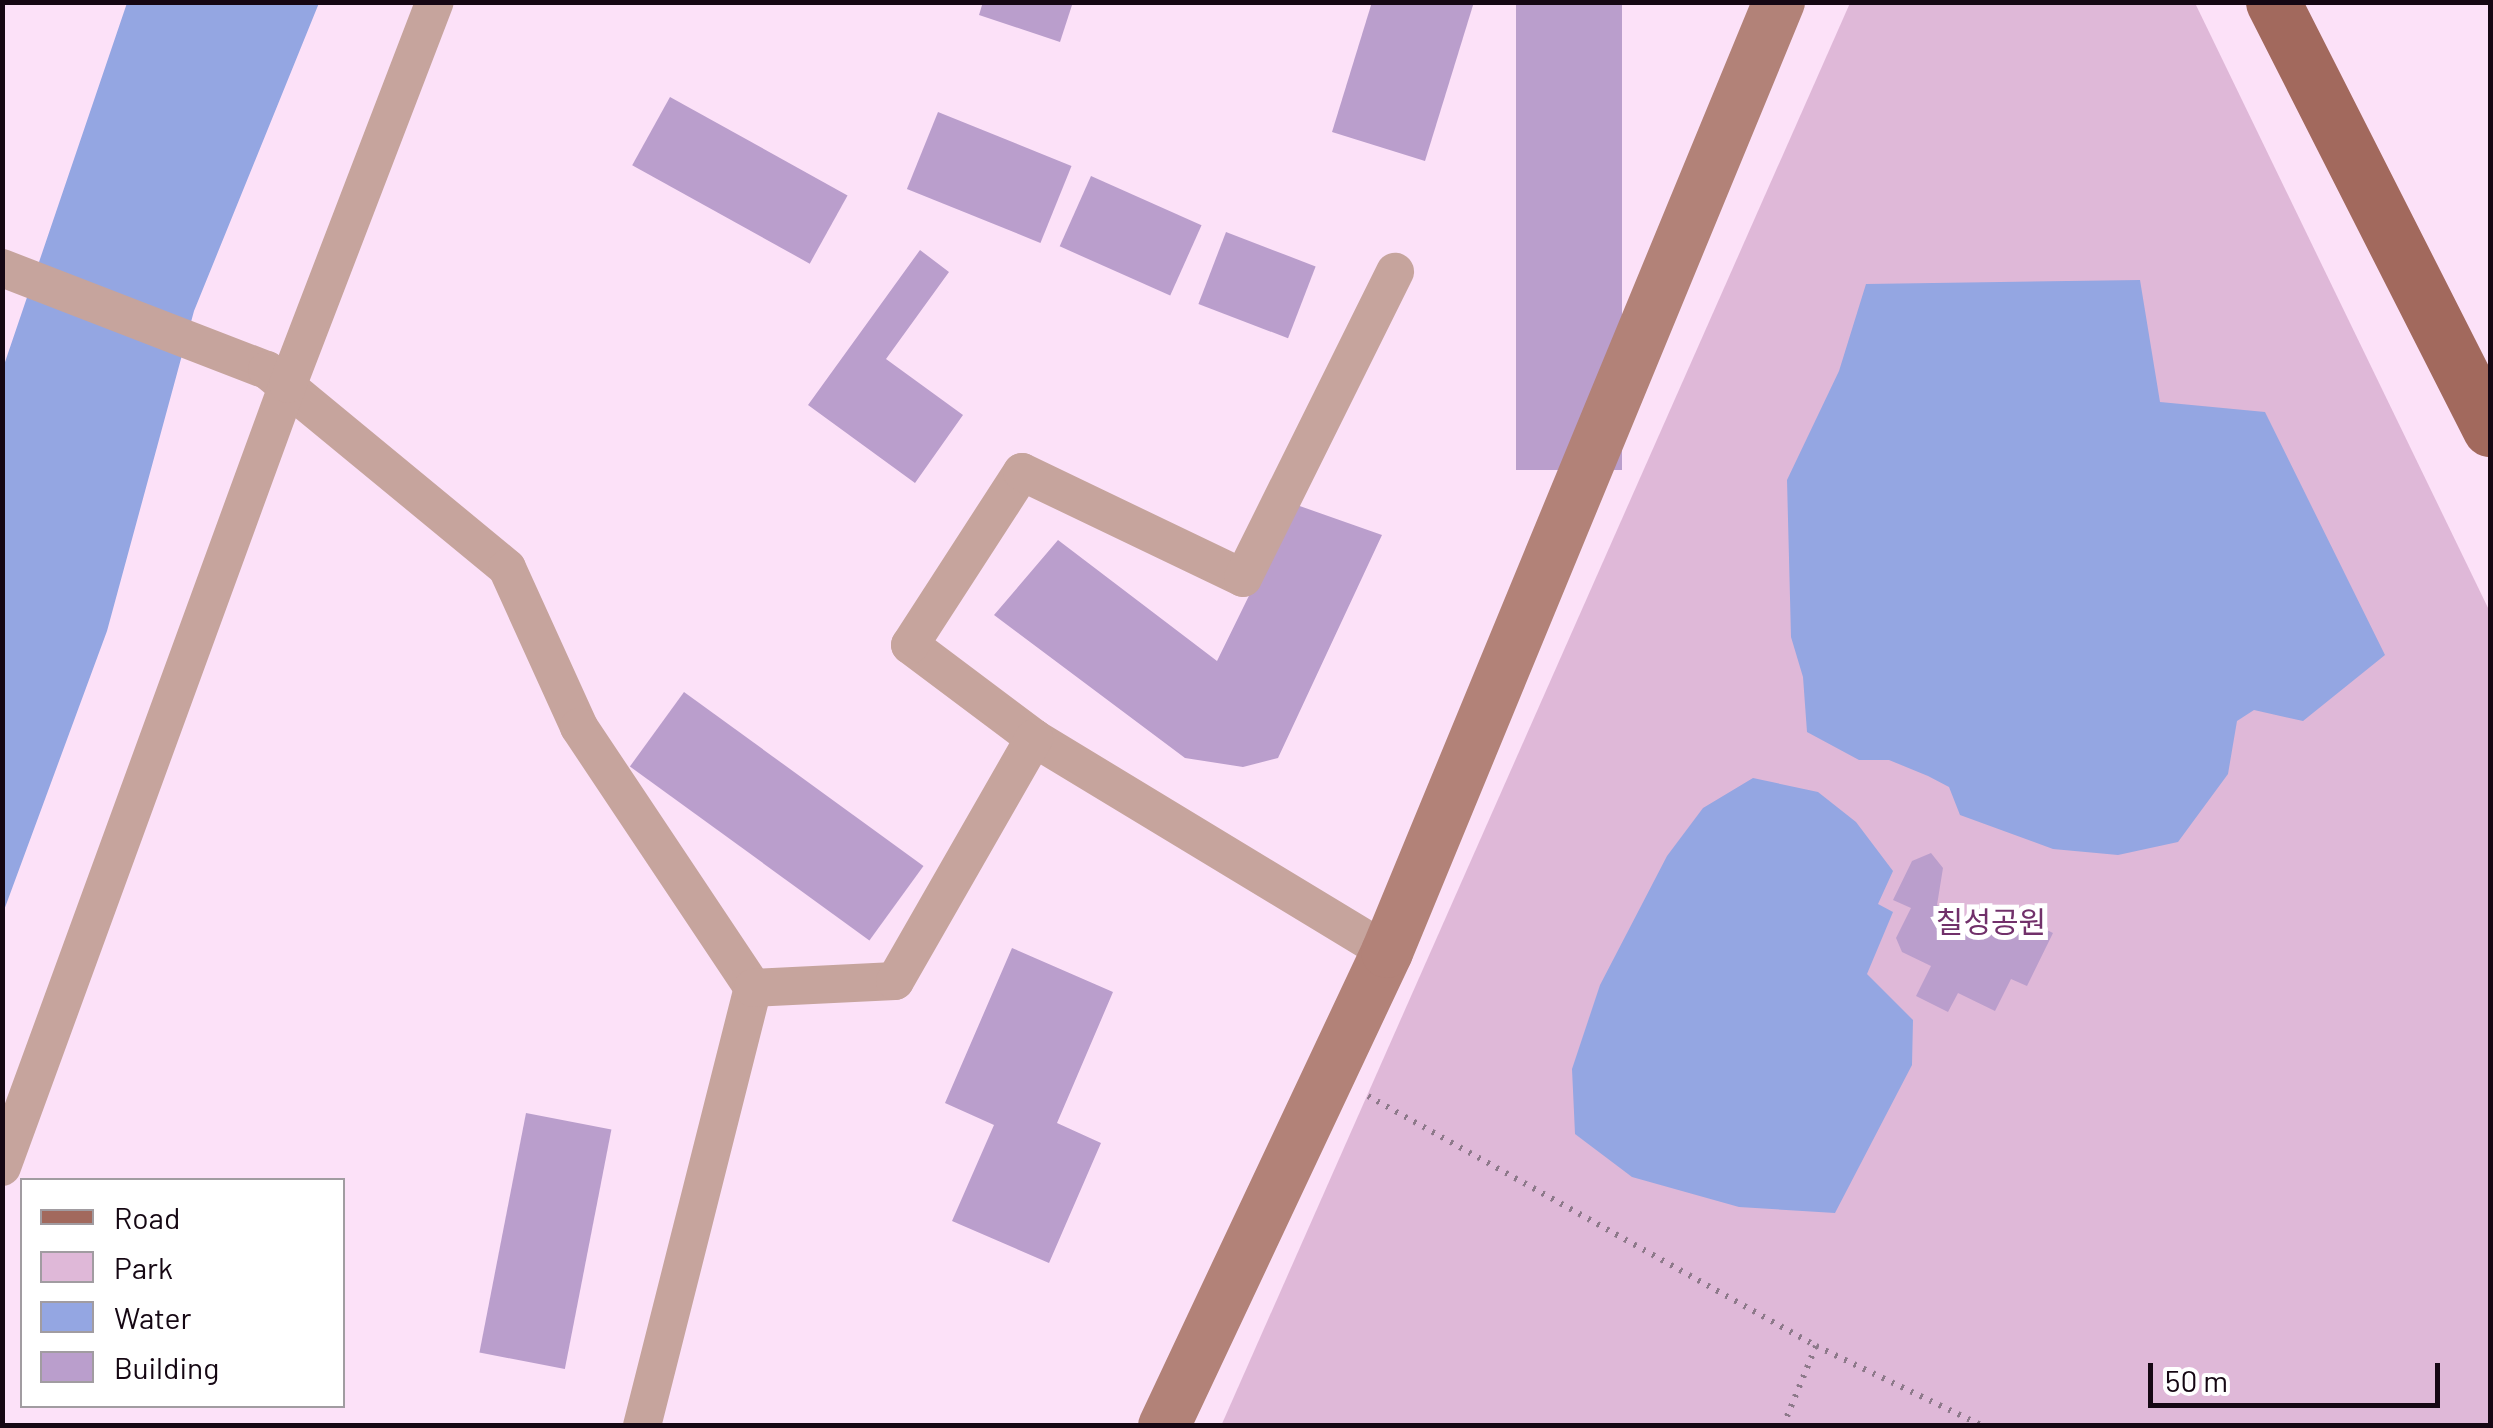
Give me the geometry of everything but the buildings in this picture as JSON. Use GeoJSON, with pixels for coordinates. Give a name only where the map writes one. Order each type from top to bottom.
{"type":"FeatureCollection","features":[{"type":"Feature","properties":{"kind":"main road"},"geometry":{"type":"LineString","coordinates":[[2273,2],[2490,429]]}},
{"type":"Feature","properties":{"kind":"street"},"geometry":{"type":"LineString","coordinates":[[2,1167],[277,377],[435,2]]}},
{"type":"Feature","properties":{"kind":"street"},"geometry":{"type":"LineString","coordinates":[[1164,1426],[1387,952],[1779,2]]}},
{"type":"Feature","properties":{"kind":"street"},"geometry":{"type":"LineString","coordinates":[[2,268],[277,377],[507,568],[579,727],[753,988],[642,1426]]}},
{"type":"Feature","properties":{"kind":"street"},"geometry":{"type":"LineString","coordinates":[[1387,952],[1034,738],[910,645],[1022,472],[1243,578],[1395,272]]}},
{"type":"Feature","properties":{"kind":"street"},"geometry":{"type":"LineString","coordinates":[[753,988],[895,981],[1034,738]]}},
{"type":"Feature","properties":{"kind":"path"},"geometry":{"type":"LineString","coordinates":[[1367,1096],[1816,1346],[1983,1426]]}},
{"type":"Feature","properties":{"kind":"path"},"geometry":{"type":"LineString","coordinates":[[1783,1426],[1816,1346]]}},
{"type":"Feature","properties":{"kind":"green space","name":"칠성공원"},"geometry":{"type":"Polygon","coordinates":[[[1850,3],[2195,3],[2490,612],[2490,1425],[1221,1426],[1850,3]]]}},
{"type":"Feature","properties":{"kind":"water"},"geometry":{"type":"Polygon","coordinates":[[[127,3],[319,3],[194,311],[107,631],[3,913],[3,368],[127,3]]]}},
{"type":"Feature","properties":{"kind":"water"},"geometry":{"type":"Polygon","coordinates":[[[2140,280],[2160,402],[2265,412],[2385,655],[2303,721],[2254,710],[2237,721],[2228,774],[2178,842],[2118,855],[2053,849],[1960,815],[1949,787],[1928,776],[1889,760],[1859,760],[1807,732],[1803,677],[1791,637],[1787,480],[1839,371],[1866,284],[2140,280]]]}},
{"type":"Feature","properties":{"kind":"water"},"geometry":{"type":"Polygon","coordinates":[[[1753,778],[1818,792],[1856,822],[1893,871],[1878,904],[1893,912],[1867,974],[1913,1020],[1912,1065],[1835,1213],[1739,1207],[1632,1177],[1575,1134],[1572,1069],[1600,985],[1667,856],[1703,808],[1753,778]]]}}]}
